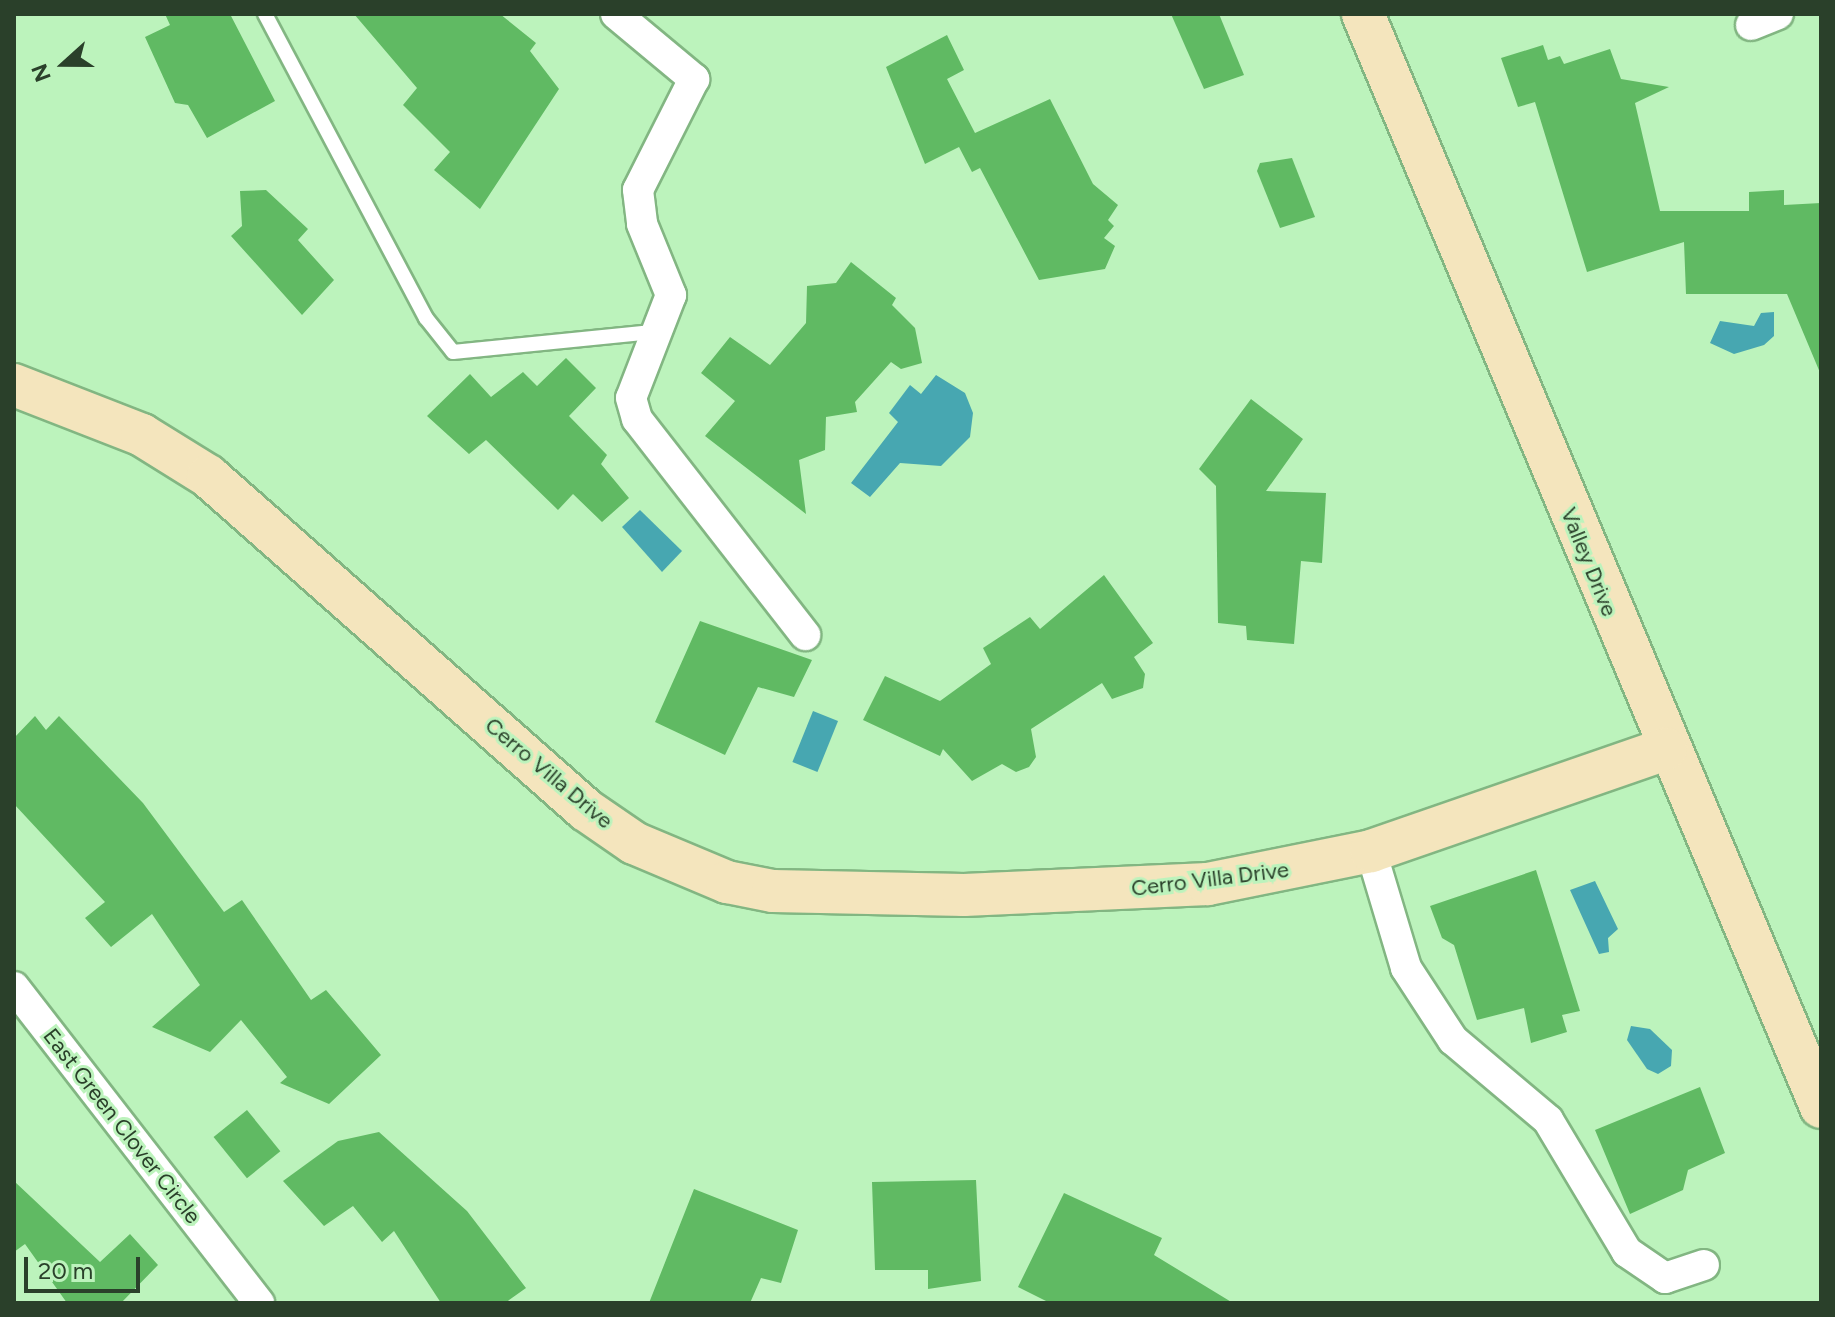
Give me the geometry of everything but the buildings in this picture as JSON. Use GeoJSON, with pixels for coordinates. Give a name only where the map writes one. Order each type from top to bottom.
{"type":"FeatureCollection","features":[{"type":"Feature","properties":{"kind":"street"},"geometry":{"type":"LineString","coordinates":[[616,14],[694,79],[638,190],[642,224],[671,295],[631,398],[637,419],[805,635]]}},
{"type":"Feature","properties":{"kind":"street","name":"Valley Drive"},"geometry":{"type":"LineString","coordinates":[[1363,14],[1666,749],[1821,1107]]}},
{"type":"Feature","properties":{"kind":"street","name":"Cerro Villa Drive"},"geometry":{"type":"LineString","coordinates":[[14,385],[142,435],[208,476],[586,810],[679,865],[773,891],[964,895],[1208,884],[1371,851],[1666,749]]}},
{"type":"Feature","properties":{"kind":"street"},"geometry":{"type":"LineString","coordinates":[[1371,851],[1406,968],[1444,1030],[1548,1120],[1627,1252],[1665,1278],[1704,1265]]}},
{"type":"Feature","properties":{"kind":"street","name":"East Green Clover Circle"},"geometry":{"type":"LineString","coordinates":[[14,987],[259,1303]]}},
{"type":"Feature","properties":{"kind":"lane"},"geometry":{"type":"LineString","coordinates":[[265,14],[426,318],[453,352],[655,332]]}},
{"type":"Feature","properties":{"kind":"water"},"geometry":{"type":"Polygon","coordinates":[[[1774,312],[1774,336],[1764,345],[1734,354],[1710,343],[1720,321],[1754,326],[1761,313],[1774,312]]]}},
{"type":"Feature","properties":{"kind":"water"},"geometry":{"type":"Polygon","coordinates":[[[936,375],[965,393],[973,413],[970,437],[941,466],[900,463],[870,497],[851,483],[898,422],[889,413],[910,385],[921,394],[936,375]]]}},
{"type":"Feature","properties":{"kind":"water"},"geometry":{"type":"Polygon","coordinates":[[[640,510],[682,551],[662,572],[622,527],[640,510]]]}},
{"type":"Feature","properties":{"kind":"water"},"geometry":{"type":"Polygon","coordinates":[[[813,711],[838,721],[817,772],[792,762],[813,711]]]}},
{"type":"Feature","properties":{"kind":"water"},"geometry":{"type":"Polygon","coordinates":[[[1595,881],[1618,929],[1608,938],[1609,952],[1599,954],[1570,890],[1595,881]]]}},
{"type":"Feature","properties":{"kind":"water"},"geometry":{"type":"Polygon","coordinates":[[[1631,1026],[1650,1029],[1672,1050],[1671,1066],[1658,1074],[1647,1069],[1627,1040],[1631,1026]]]}}]}
